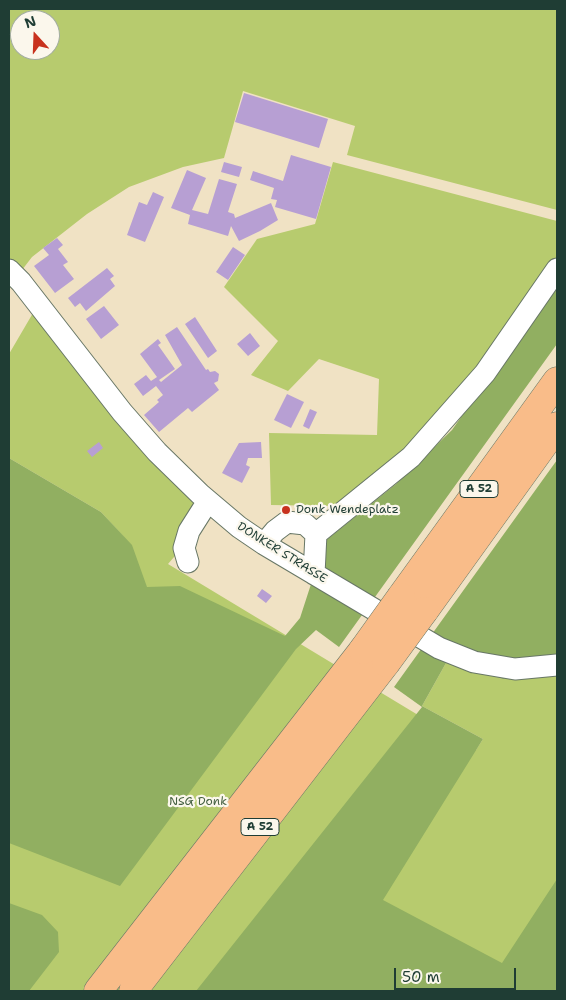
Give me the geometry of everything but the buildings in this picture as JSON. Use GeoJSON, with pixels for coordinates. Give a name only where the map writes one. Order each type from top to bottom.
{"type":"FeatureCollection","features":[{"type":"Feature","properties":{"kind":"highway","name":"A 52"},"geometry":{"type":"LineString","coordinates":[[98,991],[363,650],[557,381]]}},
{"type":"Feature","properties":{"kind":"highway","name":"A 52"},"geometry":{"type":"LineString","coordinates":[[133,991],[386,663],[557,426]]}},
{"type":"Feature","properties":{"kind":"street"},"geometry":{"type":"LineString","coordinates":[[314,574],[316,534],[411,457],[485,372],[557,269]]}},
{"type":"Feature","properties":{"kind":"street","name":"DONKER STRASSE"},"geometry":{"type":"LineString","coordinates":[[9,270],[21,282],[128,418],[158,452],[208,501],[239,527],[264,544],[439,648],[474,662],[515,669],[557,665]]}},
{"type":"Feature","properties":{"kind":"street"},"geometry":{"type":"LineString","coordinates":[[188,562],[184,548],[189,531],[208,501]]}},
{"type":"Feature","properties":{"kind":"street"},"geometry":{"type":"LineString","coordinates":[[264,544],[275,531],[287,522],[305,524],[316,534]]}},
{"type":"Feature","properties":{"kind":"green space"},"geometry":{"type":"Polygon","coordinates":[[[9,9],[557,9],[557,210],[347,155],[355,126],[243,91],[224,158],[183,167],[129,187],[87,214],[32,257],[22,270],[9,261],[9,9]]]}},
{"type":"Feature","properties":{"kind":"green space"},"geometry":{"type":"Polygon","coordinates":[[[333,162],[557,221],[557,260],[488,359],[420,435],[389,464],[334,506],[271,505],[269,433],[377,435],[379,379],[319,359],[288,391],[251,375],[278,341],[224,287],[257,239],[315,224],[333,162]]]}},
{"type":"Feature","properties":{"kind":"green space"},"geometry":{"type":"Polygon","coordinates":[[[557,280],[557,344],[339,647],[316,630],[296,649],[120,886],[9,843],[9,458],[101,512],[132,545],[147,587],[180,586],[285,636],[300,618],[325,541],[396,484],[452,430],[557,280]]]}},
{"type":"Feature","properties":{"kind":"green space","name":"NSG Donk"},"geometry":{"type":"Polygon","coordinates":[[[33,313],[120,426],[210,515],[168,564],[476,750],[483,739],[422,706],[446,663],[503,679],[557,673],[557,991],[9,991],[9,469],[124,537],[101,512],[9,458],[9,354],[33,313]]]}},
{"type":"Feature","properties":{"kind":"green space"},"geometry":{"type":"Polygon","coordinates":[[[557,460],[557,673],[503,679],[446,663],[422,706],[483,739],[383,900],[502,963],[557,879],[557,991],[196,991],[422,707],[394,687],[557,460]]]}},
{"type":"Feature","properties":{"kind":"green space"},"geometry":{"type":"Polygon","coordinates":[[[9,903],[42,915],[58,932],[59,952],[29,991],[9,991],[9,903]]]}},
{"type":"Feature","properties":{"kind":"place","name":"Donk Wendeplatz"},"geometry":{"type":"Point","coordinates":[286,510]}}]}
